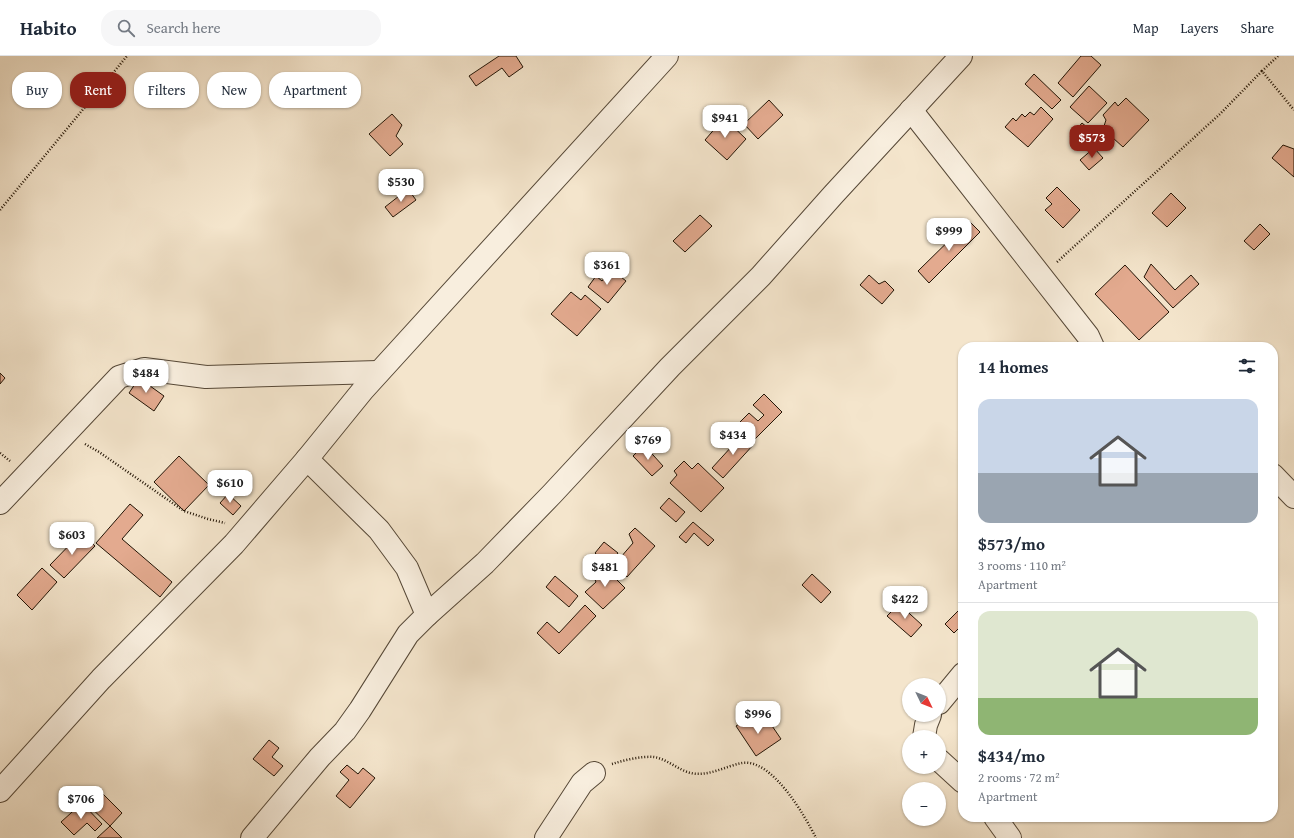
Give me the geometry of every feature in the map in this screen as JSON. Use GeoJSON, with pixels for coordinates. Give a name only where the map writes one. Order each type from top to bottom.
{"type":"FeatureCollection","features":[{"type":"Feature","properties":{"kind":"street"},"geometry":{"type":"LineString","coordinates":[[0,791],[101,679],[234,544],[307,459],[378,372],[667,56]]}},
{"type":"Feature","properties":{"kind":"street"},"geometry":{"type":"LineString","coordinates":[[257,836],[320,756],[345,731],[360,710],[399,645],[427,614],[485,563],[552,494],[670,367],[761,276],[961,56]]}},
{"type":"Feature","properties":{"kind":"street"},"geometry":{"type":"LineString","coordinates":[[911,110],[1042,276],[1088,336],[1090,342]]}},
{"type":"Feature","properties":{"kind":"street"},"geometry":{"type":"LineString","coordinates":[[0,503],[119,377],[144,369],[206,377],[378,372]]}},
{"type":"Feature","properties":{"kind":"street"},"geometry":{"type":"LineString","coordinates":[[307,459],[378,530],[408,568],[427,614]]}},
{"type":"Feature","properties":{"kind":"street"},"geometry":{"type":"LineString","coordinates":[[1278,480],[1294,497]]}},
{"type":"Feature","properties":{"kind":"street"},"geometry":{"type":"LineString","coordinates":[[946,695],[958,680]]}},
{"type":"Feature","properties":{"kind":"street"},"geometry":{"type":"LineString","coordinates":[[946,766],[958,777]]}},
{"type":"Feature","properties":{"kind":"street"},"geometry":{"type":"LineString","coordinates":[[546,838],[582,783],[594,773]]}},
{"type":"Feature","properties":{"kind":"street"},"geometry":{"type":"LineString","coordinates":[[999,822],[1010,838]]}},
{"type":"Feature","properties":{"kind":"path"},"geometry":{"type":"LineString","coordinates":[[0,210],[127,56]]}},
{"type":"Feature","properties":{"kind":"path"},"geometry":{"type":"LineString","coordinates":[[1042,276],[1220,114],[1278,56]]}},
{"type":"Feature","properties":{"kind":"path"},"geometry":{"type":"LineString","coordinates":[[1262,71],[1294,110]]}},
{"type":"Feature","properties":{"kind":"path"},"geometry":{"type":"LineString","coordinates":[[78,442],[100,452],[184,511],[208,519],[228,523],[254,521]]}},
{"type":"Feature","properties":{"kind":"path"},"geometry":{"type":"LineString","coordinates":[[0,453],[14,463]]}},
{"type":"Feature","properties":{"kind":"path"},"geometry":{"type":"LineString","coordinates":[[594,773],[603,767],[621,762],[655,757],[692,773],[727,769],[743,763],[754,765],[772,774],[807,820],[816,838]]}},
{"type":"Feature","properties":{"kind":"building"},"geometry":{"type":"Polygon","coordinates":[[[499,56],[516,56],[523,67],[509,77],[502,68],[476,86],[469,76],[499,56]]]}},
{"type":"Feature","properties":{"kind":"building"},"geometry":{"type":"Polygon","coordinates":[[[1081,56],[1091,56],[1101,65],[1073,97],[1058,83],[1081,56]]]}},
{"type":"Feature","properties":{"kind":"building"},"geometry":{"type":"Polygon","coordinates":[[[1034,74],[1061,100],[1052,109],[1025,84],[1034,74]]]}},
{"type":"Feature","properties":{"kind":"building"},"geometry":{"type":"Polygon","coordinates":[[[1089,86],[1107,103],[1088,123],[1070,107],[1089,86]]]}},
{"type":"Feature","properties":{"kind":"building"},"geometry":{"type":"Polygon","coordinates":[[[1126,98],[1149,120],[1123,147],[1103,129],[1106,120],[1103,115],[1115,102],[1118,106],[1126,98]]]}},
{"type":"Feature","properties":{"kind":"building"},"geometry":{"type":"Polygon","coordinates":[[[769,100],[783,115],[758,139],[744,124],[769,100]]]}},
{"type":"Feature","properties":{"kind":"building"},"geometry":{"type":"Polygon","coordinates":[[[1041,107],[1053,119],[1028,147],[1005,127],[1013,118],[1016,121],[1022,114],[1025,117],[1030,112],[1034,115],[1041,107]]]}},
{"type":"Feature","properties":{"kind":"building"},"geometry":{"type":"Polygon","coordinates":[[[392,114],[402,125],[396,136],[403,144],[390,156],[369,134],[392,114]]]}},
{"type":"Feature","properties":{"kind":"building"},"geometry":{"type":"Polygon","coordinates":[[[724,118],[746,139],[727,160],[705,140],[724,118]]]}},
{"type":"Feature","properties":{"kind":"building"},"geometry":{"type":"Polygon","coordinates":[[[1082,123],[1094,133],[1082,147],[1070,137],[1082,123]]]}},
{"type":"Feature","properties":{"kind":"building"},"geometry":{"type":"Polygon","coordinates":[[[1283,145],[1294,149],[1294,177],[1272,158],[1283,145]]]}},
{"type":"Feature","properties":{"kind":"building"},"geometry":{"type":"Polygon","coordinates":[[[1094,148],[1103,158],[1089,170],[1080,160],[1094,148]]]}},
{"type":"Feature","properties":{"kind":"building"},"geometry":{"type":"Polygon","coordinates":[[[1057,187],[1080,210],[1063,228],[1045,210],[1052,204],[1046,198],[1057,187]]]}},
{"type":"Feature","properties":{"kind":"building"},"geometry":{"type":"Polygon","coordinates":[[[408,189],[416,200],[393,217],[385,207],[408,189]]]}},
{"type":"Feature","properties":{"kind":"building"},"geometry":{"type":"Polygon","coordinates":[[[1171,193],[1186,208],[1167,227],[1152,213],[1171,193]]]}},
{"type":"Feature","properties":{"kind":"building"},"geometry":{"type":"Polygon","coordinates":[[[700,215],[712,226],[685,252],[673,241],[700,215]]]}},
{"type":"Feature","properties":{"kind":"building"},"geometry":{"type":"Polygon","coordinates":[[[969,221],[980,232],[929,283],[918,271],[969,221]]]}},
{"type":"Feature","properties":{"kind":"building"},"geometry":{"type":"Polygon","coordinates":[[[1260,224],[1270,234],[1254,250],[1244,241],[1260,224]]]}},
{"type":"Feature","properties":{"kind":"building"},"geometry":{"type":"Polygon","coordinates":[[[1151,264],[1175,290],[1191,275],[1199,284],[1173,308],[1144,277],[1151,264]]]}},
{"type":"Feature","properties":{"kind":"building"},"geometry":{"type":"Polygon","coordinates":[[[1125,265],[1169,312],[1139,340],[1095,294],[1125,265]]]}},
{"type":"Feature","properties":{"kind":"building"},"geometry":{"type":"Polygon","coordinates":[[[611,269],[626,281],[608,303],[588,287],[596,276],[602,281],[611,269]]]}},
{"type":"Feature","properties":{"kind":"building"},"geometry":{"type":"Polygon","coordinates":[[[869,275],[879,284],[885,281],[894,290],[882,304],[860,285],[869,275]]]}},
{"type":"Feature","properties":{"kind":"building"},"geometry":{"type":"Polygon","coordinates":[[[571,292],[581,300],[585,295],[601,309],[577,336],[551,314],[571,292]]]}},
{"type":"Feature","properties":{"kind":"building"},"geometry":{"type":"Polygon","coordinates":[[[0,373],[5,378],[0,384],[0,373]]]}},
{"type":"Feature","properties":{"kind":"building"},"geometry":{"type":"Polygon","coordinates":[[[139,378],[164,396],[154,411],[129,393],[139,378]]]}},
{"type":"Feature","properties":{"kind":"building"},"geometry":{"type":"Polygon","coordinates":[[[764,394],[782,412],[755,439],[739,423],[749,413],[758,421],[764,415],[753,405],[764,394]]]}},
{"type":"Feature","properties":{"kind":"building"},"geometry":{"type":"Polygon","coordinates":[[[743,434],[754,444],[723,478],[712,468],[743,434]]]}},
{"type":"Feature","properties":{"kind":"building"},"geometry":{"type":"Polygon","coordinates":[[[644,445],[663,466],[652,476],[633,456],[644,445]]]}},
{"type":"Feature","properties":{"kind":"building"},"geometry":{"type":"Polygon","coordinates":[[[179,456],[209,485],[184,511],[154,482],[179,456]]]}},
{"type":"Feature","properties":{"kind":"building"},"geometry":{"type":"Polygon","coordinates":[[[684,461],[692,469],[698,463],[724,488],[701,512],[670,483],[677,475],[674,471],[684,461]]]}},
{"type":"Feature","properties":{"kind":"building"},"geometry":{"type":"Polygon","coordinates":[[[228,494],[241,506],[233,515],[220,503],[228,494]]]}},
{"type":"Feature","properties":{"kind":"building"},"geometry":{"type":"Polygon","coordinates":[[[669,498],[685,512],[676,522],[660,508],[669,498]]]}},
{"type":"Feature","properties":{"kind":"building"},"geometry":{"type":"Polygon","coordinates":[[[130,504],[143,515],[122,539],[172,582],[160,597],[96,543],[130,504]]]}},
{"type":"Feature","properties":{"kind":"building"},"geometry":{"type":"Polygon","coordinates":[[[693,522],[714,540],[708,546],[694,533],[686,543],[679,537],[693,522]]]}},
{"type":"Feature","properties":{"kind":"building"},"geometry":{"type":"Polygon","coordinates":[[[635,528],[655,546],[627,577],[614,565],[633,543],[629,534],[635,528]]]}},
{"type":"Feature","properties":{"kind":"building"},"geometry":{"type":"Polygon","coordinates":[[[81,533],[95,546],[64,578],[50,565],[81,533]]]}},
{"type":"Feature","properties":{"kind":"building"},"geometry":{"type":"Polygon","coordinates":[[[604,542],[618,553],[608,565],[595,553],[604,542]]]}},
{"type":"Feature","properties":{"kind":"building"},"geometry":{"type":"Polygon","coordinates":[[[604,567],[625,588],[603,609],[585,592],[596,582],[594,577],[604,567]]]}},
{"type":"Feature","properties":{"kind":"building"},"geometry":{"type":"Polygon","coordinates":[[[42,568],[57,582],[32,610],[17,595],[42,568]]]}},
{"type":"Feature","properties":{"kind":"building"},"geometry":{"type":"Polygon","coordinates":[[[812,574],[831,592],[821,603],[802,585],[812,574]]]}},
{"type":"Feature","properties":{"kind":"building"},"geometry":{"type":"Polygon","coordinates":[[[555,576],[578,596],[569,607],[546,587],[555,576]]]}},
{"type":"Feature","properties":{"kind":"building"},"geometry":{"type":"Polygon","coordinates":[[[899,604],[922,625],[911,637],[887,616],[899,604]]]}},
{"type":"Feature","properties":{"kind":"building"},"geometry":{"type":"Polygon","coordinates":[[[585,605],[596,616],[559,654],[537,633],[547,622],[559,633],[585,605]]]}},
{"type":"Feature","properties":{"kind":"building"},"geometry":{"type":"Polygon","coordinates":[[[958,611],[958,629],[954,633],[945,624],[958,611]]]}},
{"type":"Feature","properties":{"kind":"building"},"geometry":{"type":"Polygon","coordinates":[[[747,719],[768,720],[781,739],[756,756],[736,726],[747,719]]]}},
{"type":"Feature","properties":{"kind":"building"},"geometry":{"type":"Polygon","coordinates":[[[269,740],[279,748],[272,757],[283,766],[274,776],[253,759],[269,740]]]}},
{"type":"Feature","properties":{"kind":"building"},"geometry":{"type":"Polygon","coordinates":[[[347,765],[358,774],[363,768],[375,778],[350,808],[336,796],[349,780],[340,772],[347,765]]]}},
{"type":"Feature","properties":{"kind":"building"},"geometry":{"type":"Polygon","coordinates":[[[97,788],[122,813],[110,826],[84,801],[97,788]]]}},
{"type":"Feature","properties":{"kind":"building"},"geometry":{"type":"Polygon","coordinates":[[[82,803],[102,824],[95,831],[87,823],[74,835],[61,822],[82,803]]]}},
{"type":"Feature","properties":{"kind":"building"},"geometry":{"type":"Polygon","coordinates":[[[110,826],[122,838],[97,838],[110,826]]]}}]}
